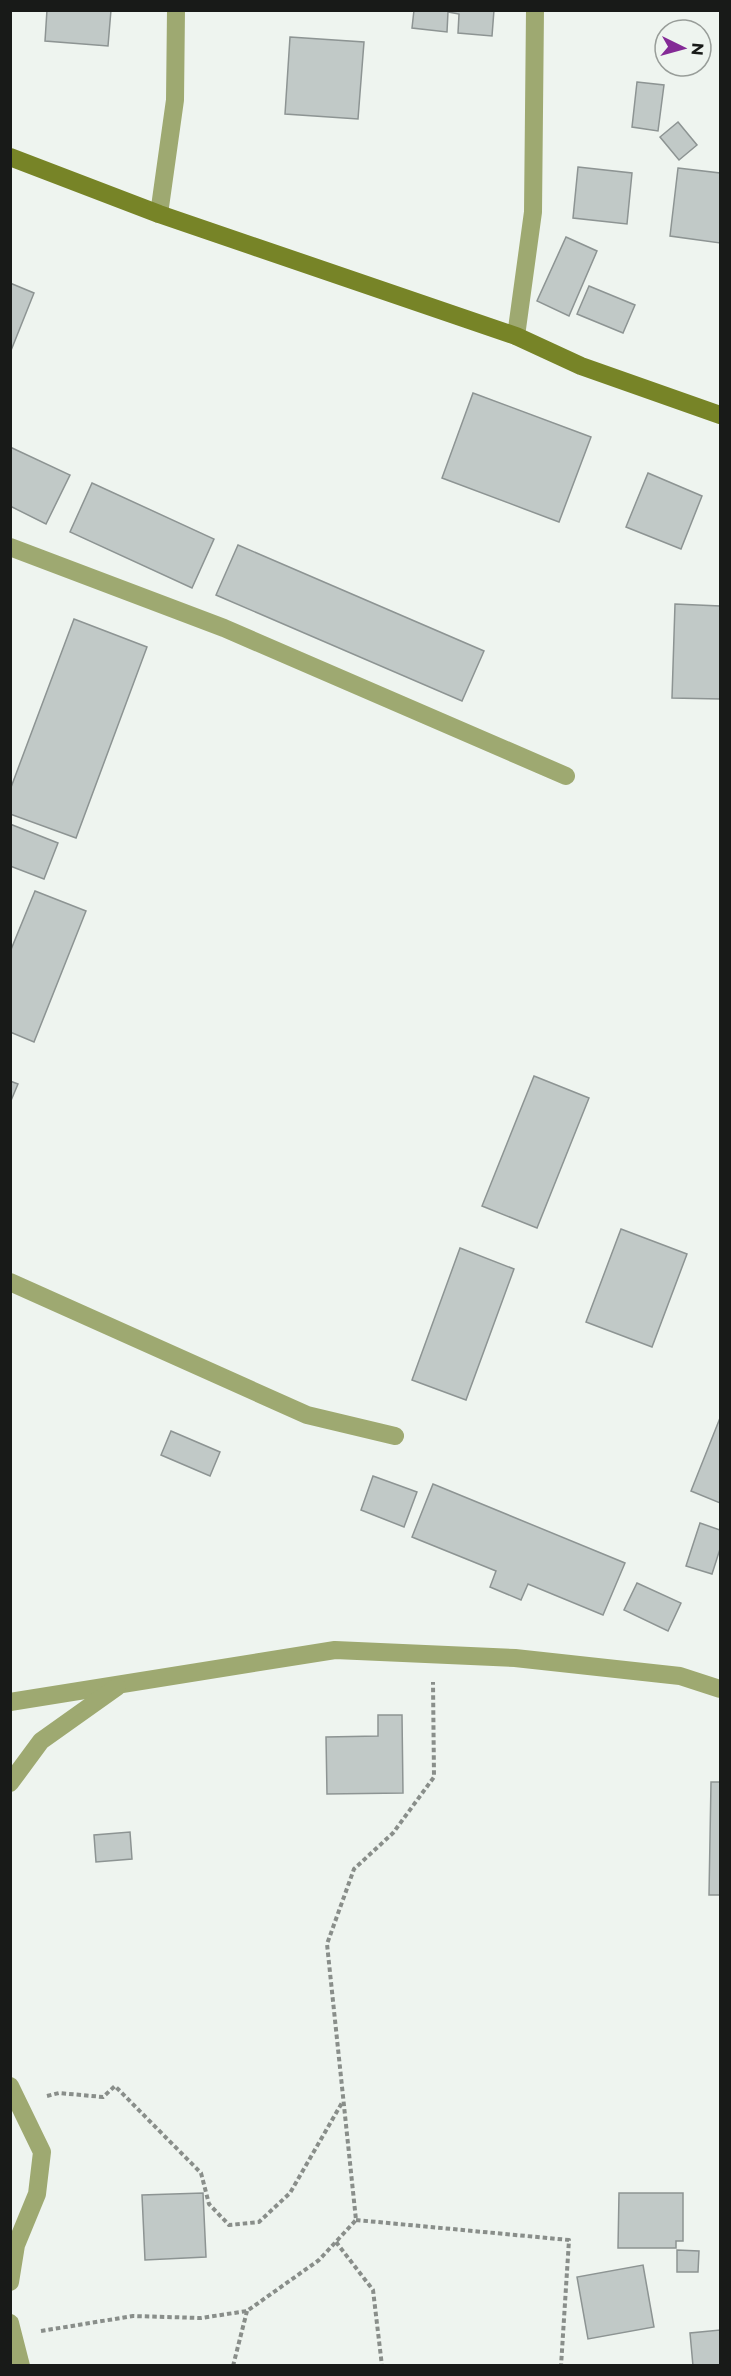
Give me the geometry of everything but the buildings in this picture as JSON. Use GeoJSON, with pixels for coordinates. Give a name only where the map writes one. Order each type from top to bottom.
{"type":"FeatureCollection","features":[{"type":"Feature","properties":{"kind":"main road"},"geometry":{"type":"LineString","coordinates":[[10,157],[159,214],[516,336],[581,366],[720,416]]}},
{"type":"Feature","properties":{"kind":"street"},"geometry":{"type":"LineString","coordinates":[[159,214],[175,100],[176,10]]}},
{"type":"Feature","properties":{"kind":"street"},"geometry":{"type":"LineString","coordinates":[[516,336],[533,212],[535,10]]}},
{"type":"Feature","properties":{"kind":"street"},"geometry":{"type":"LineString","coordinates":[[10,547],[224,628],[567,776]]}},
{"type":"Feature","properties":{"kind":"street"},"geometry":{"type":"LineString","coordinates":[[10,1282],[307,1415],[395,1436]]}},
{"type":"Feature","properties":{"kind":"street"},"geometry":{"type":"LineString","coordinates":[[10,1702],[335,1650],[515,1658],[680,1677],[720,1689]]}},
{"type":"Feature","properties":{"kind":"street"},"geometry":{"type":"LineString","coordinates":[[10,1783],[41,1741],[121,1684]]}},
{"type":"Feature","properties":{"kind":"street"},"geometry":{"type":"LineString","coordinates":[[10,2282],[16,2245],[37,2194],[42,2152],[12,2091]]}},
{"type":"Feature","properties":{"kind":"street"},"geometry":{"type":"LineString","coordinates":[[12,2329],[21,2366]]}},
{"type":"Feature","properties":{"kind":"path"},"geometry":{"type":"LineString","coordinates":[[12,2329],[133,2316],[201,2318],[247,2311],[319,2260],[356,2220],[327,1944],[354,1869],[393,1833],[434,1777],[433,1654]]}},
{"type":"Feature","properties":{"kind":"path"},"geometry":{"type":"LineString","coordinates":[[12,2091],[104,2097],[115,2086],[201,2173],[209,2204],[229,2225],[259,2222],[290,2193],[343,2101]]}},
{"type":"Feature","properties":{"kind":"path"},"geometry":{"type":"LineString","coordinates":[[356,2220],[569,2240],[561,2366]]}},
{"type":"Feature","properties":{"kind":"path"},"geometry":{"type":"LineString","coordinates":[[336,2242],[373,2290],[382,2366]]}},
{"type":"Feature","properties":{"kind":"path"},"geometry":{"type":"LineString","coordinates":[[232,2366],[247,2311]]}}]}
